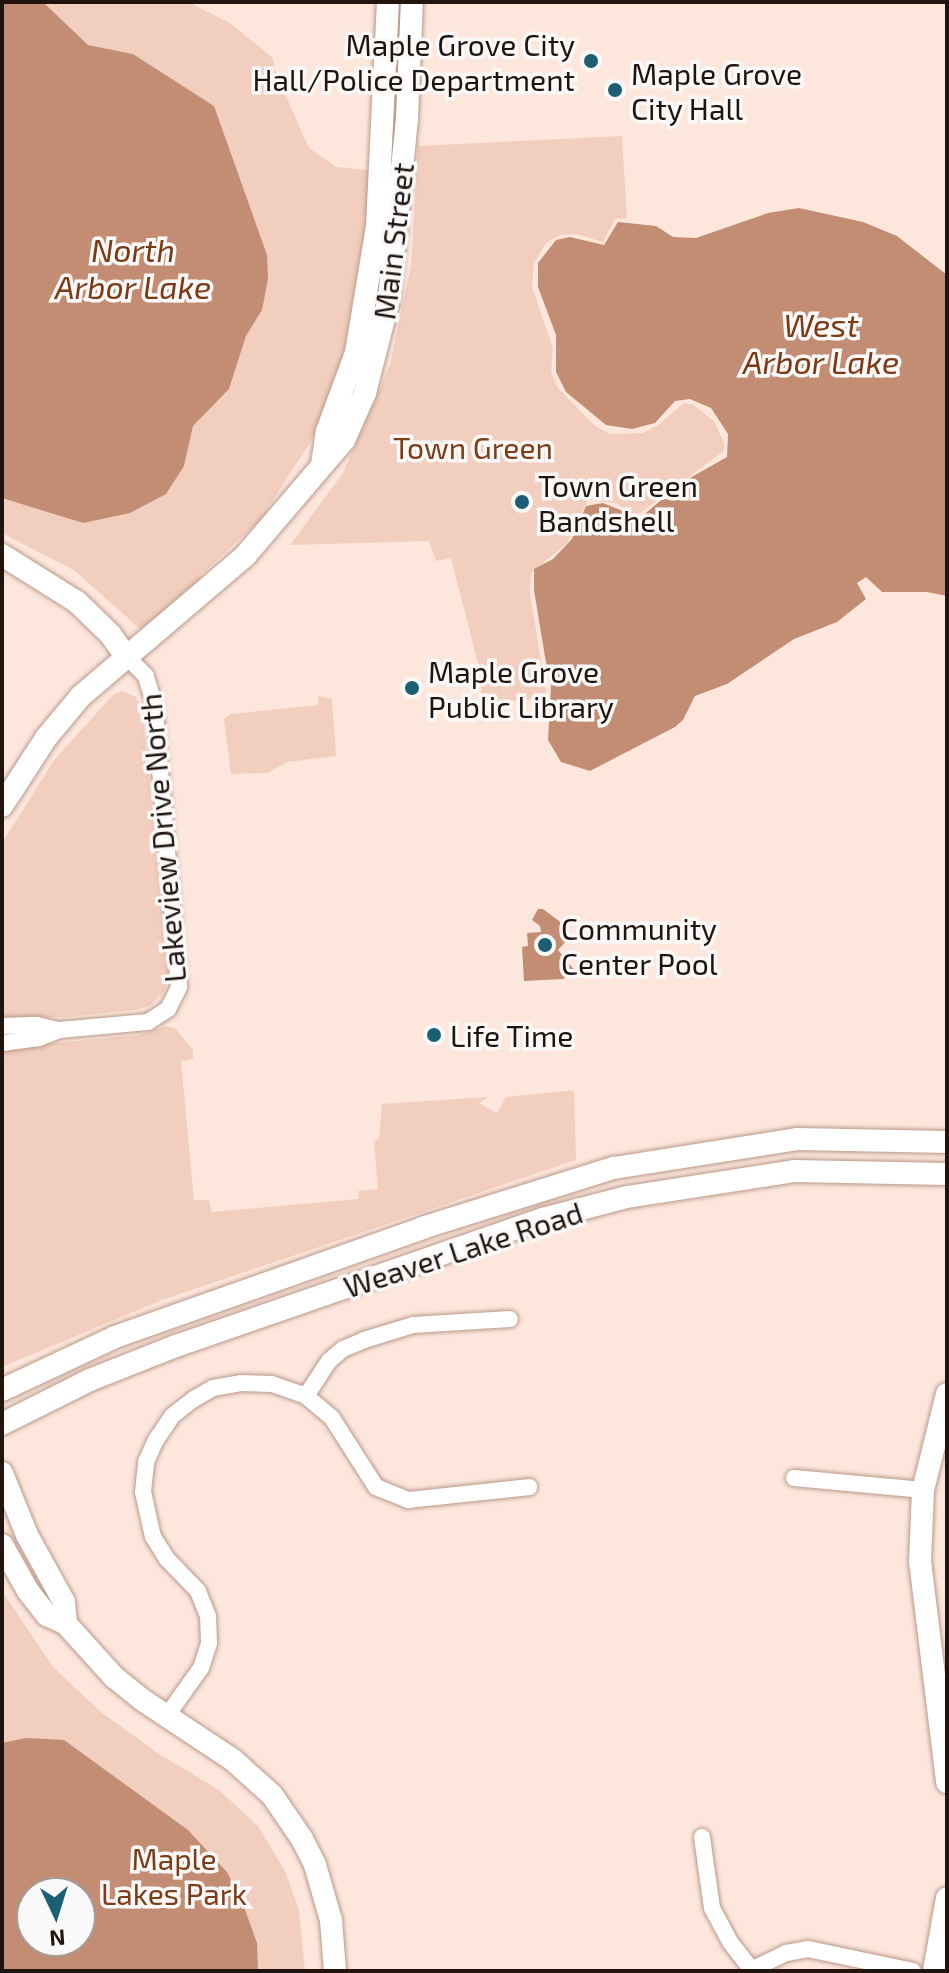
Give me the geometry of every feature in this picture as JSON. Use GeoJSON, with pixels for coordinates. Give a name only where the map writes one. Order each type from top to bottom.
{"type":"FeatureCollection","features":[{"type":"Feature","properties":{"kind":"street","name":"Main Street"},"geometry":{"type":"LineString","coordinates":[[322,466],[327,431],[356,353],[375,240],[388,2]]}},
{"type":"Feature","properties":{"kind":"street","name":"Main Street"},"geometry":{"type":"LineString","coordinates":[[2,806],[59,721],[101,676],[245,556],[344,440],[365,393],[389,299],[407,119],[412,2]]}},
{"type":"Feature","properties":{"kind":"street","name":"Lakeview Drive North"},"geometry":{"type":"LineString","coordinates":[[2,555],[77,602],[110,634],[146,676],[154,703],[179,987],[168,1009],[148,1022],[59,1030]]}},
{"type":"Feature","properties":{"kind":"street"},"geometry":{"type":"LineString","coordinates":[[2,1026],[37,1025],[59,1030]]}},
{"type":"Feature","properties":{"kind":"street"},"geometry":{"type":"LineString","coordinates":[[2,1043],[39,1038],[59,1030]]}},
{"type":"Feature","properties":{"kind":"street","name":"Weaver Lake Road"},"geometry":{"type":"LineString","coordinates":[[2,1390],[144,1326],[422,1228],[614,1168],[797,1139],[947,1142]]}},
{"type":"Feature","properties":{"kind":"street","name":"Weaver Lake Road"},"geometry":{"type":"LineString","coordinates":[[2,1424],[90,1380],[176,1346],[543,1219],[627,1197],[794,1171],[947,1174]]}},
{"type":"Feature","properties":{"kind":"street"},"geometry":{"type":"LineString","coordinates":[[306,1396],[329,1361],[364,1340],[424,1323],[510,1319]]}},
{"type":"Feature","properties":{"kind":"street"},"geometry":{"type":"LineString","coordinates":[[166,1717],[201,1668],[209,1643],[208,1616],[198,1591],[167,1559],[153,1537],[143,1492],[146,1462],[172,1416],[213,1388],[241,1383],[272,1384],[306,1396],[332,1418],[376,1487],[393,1496],[408,1500],[529,1487]]}},
{"type":"Feature","properties":{"kind":"street"},"geometry":{"type":"LineString","coordinates":[[947,1394],[923,1490],[920,1561],[939,1659],[947,1782]]}},
{"type":"Feature","properties":{"kind":"street"},"geometry":{"type":"LineString","coordinates":[[2,1473],[27,1535],[64,1602],[66,1624]]}},
{"type":"Feature","properties":{"kind":"street"},"geometry":{"type":"LineString","coordinates":[[794,1478],[923,1490]]}},
{"type":"Feature","properties":{"kind":"street"},"geometry":{"type":"LineString","coordinates":[[2,1545],[28,1591],[47,1615],[66,1624],[114,1677],[255,1778],[286,1814],[302,1839],[325,1895],[335,1971]]}},
{"type":"Feature","properties":{"kind":"street"},"geometry":{"type":"LineString","coordinates":[[702,1837],[712,1908],[730,1942],[750,1970],[786,1953],[808,1949],[913,1971]]}},
{"type":"Feature","properties":{"kind":"street"},"geometry":{"type":"LineString","coordinates":[[934,1971],[947,1898]]}},
{"type":"Feature","properties":{"kind":"green space"},"geometry":{"type":"Polygon","coordinates":[[[43,2],[188,2],[230,23],[273,58],[274,69],[309,148],[337,167],[369,170],[373,184],[343,356],[344,365],[316,433],[261,519],[200,576],[199,586],[140,629],[75,571],[2,533],[2,498],[83,523],[184,466],[193,426],[229,389],[246,336],[262,310],[214,106],[133,54],[88,45],[43,2]]]}},
{"type":"Feature","properties":{"kind":"green space","name":"Town Green"},"geometry":{"type":"Polygon","coordinates":[[[622,136],[627,218],[615,219],[603,242],[576,234],[560,235],[546,243],[534,263],[532,287],[553,348],[551,372],[558,388],[596,427],[611,434],[643,433],[658,425],[684,403],[694,405],[714,421],[724,442],[724,451],[636,516],[616,503],[588,500],[567,543],[531,573],[530,593],[547,698],[482,703],[480,671],[451,558],[436,561],[429,541],[290,545],[343,473],[390,365],[411,266],[418,146],[622,136]]]}},
{"type":"Feature","properties":{"kind":"green space"},"geometry":{"type":"Polygon","coordinates":[[[122,691],[136,697],[142,709],[168,975],[165,990],[150,1006],[136,1010],[66,1017],[2,1018],[2,843],[54,760],[113,695],[122,691]]]}},
{"type":"Feature","properties":{"kind":"green space"},"geometry":{"type":"Polygon","coordinates":[[[318,696],[332,699],[336,756],[287,762],[268,773],[231,774],[224,719],[231,714],[318,705],[318,696]]]}},
{"type":"Feature","properties":{"kind":"green space"},"geometry":{"type":"Polygon","coordinates":[[[165,1026],[175,1028],[193,1050],[193,1059],[181,1061],[194,1200],[209,1200],[212,1212],[359,1199],[358,1191],[378,1189],[374,1141],[379,1139],[382,1104],[488,1097],[479,1103],[497,1113],[506,1097],[574,1090],[576,1160],[162,1300],[2,1367],[2,1048],[140,1035],[165,1026]]]}},
{"type":"Feature","properties":{"kind":"green space","name":"Maple Lakes Park"},"geometry":{"type":"Polygon","coordinates":[[[2,1591],[53,1667],[101,1712],[156,1752],[219,1790],[258,1826],[285,1871],[299,1910],[305,1971],[2,1971],[2,1591]]]}},
{"type":"Feature","properties":{"kind":"water","name":"North Arbor Lake"},"geometry":{"type":"Polygon","coordinates":[[[2,2],[43,2],[88,45],[133,54],[214,106],[267,255],[268,279],[262,310],[246,336],[229,389],[193,426],[184,466],[166,494],[130,513],[83,523],[2,498],[2,2]]]}},
{"type":"Feature","properties":{"kind":"water","name":"West Arbor Lake"},"geometry":{"type":"Polygon","coordinates":[[[799,208],[863,222],[897,236],[947,275],[947,596],[927,592],[882,592],[866,577],[857,583],[866,599],[837,622],[794,639],[727,684],[695,696],[683,720],[675,727],[590,771],[561,762],[548,740],[552,669],[546,663],[534,590],[534,569],[553,559],[572,539],[586,506],[603,503],[640,518],[681,483],[727,457],[728,434],[711,408],[690,399],[675,401],[655,423],[632,429],[606,425],[566,392],[556,372],[556,335],[538,287],[538,263],[556,240],[570,237],[604,245],[618,222],[656,226],[673,237],[696,238],[768,213],[799,208]]]}},
{"type":"Feature","properties":{"kind":"water","name":"Community Center Pool"},"geometry":{"type":"Polygon","coordinates":[[[538,909],[543,909],[567,927],[568,939],[558,950],[575,971],[563,979],[524,981],[522,947],[528,946],[527,933],[541,932],[540,926],[532,920],[538,909]]]}},
{"type":"Feature","properties":{"kind":"water"},"geometry":{"type":"Polygon","coordinates":[[[26,1738],[64,1740],[188,1830],[227,1872],[257,1943],[258,1971],[2,1971],[2,1743],[26,1738]]]}},
{"type":"Feature","properties":{"kind":"place","name":"Maple Grove City Hall/Police Department"},"geometry":{"type":"Point","coordinates":[591,61]}},
{"type":"Feature","properties":{"kind":"place","name":"Maple Grove City Hall"},"geometry":{"type":"Point","coordinates":[615,90]}},
{"type":"Feature","properties":{"kind":"place","name":"Town Green Bandshell"},"geometry":{"type":"Point","coordinates":[522,502]}},
{"type":"Feature","properties":{"kind":"place","name":"Maple Grove Public Library"},"geometry":{"type":"Point","coordinates":[412,688]}},
{"type":"Feature","properties":{"kind":"place","name":"Community Center Pool"},"geometry":{"type":"Point","coordinates":[545,945]}},
{"type":"Feature","properties":{"kind":"place","name":"Life Time"},"geometry":{"type":"Point","coordinates":[434,1035]}}]}
